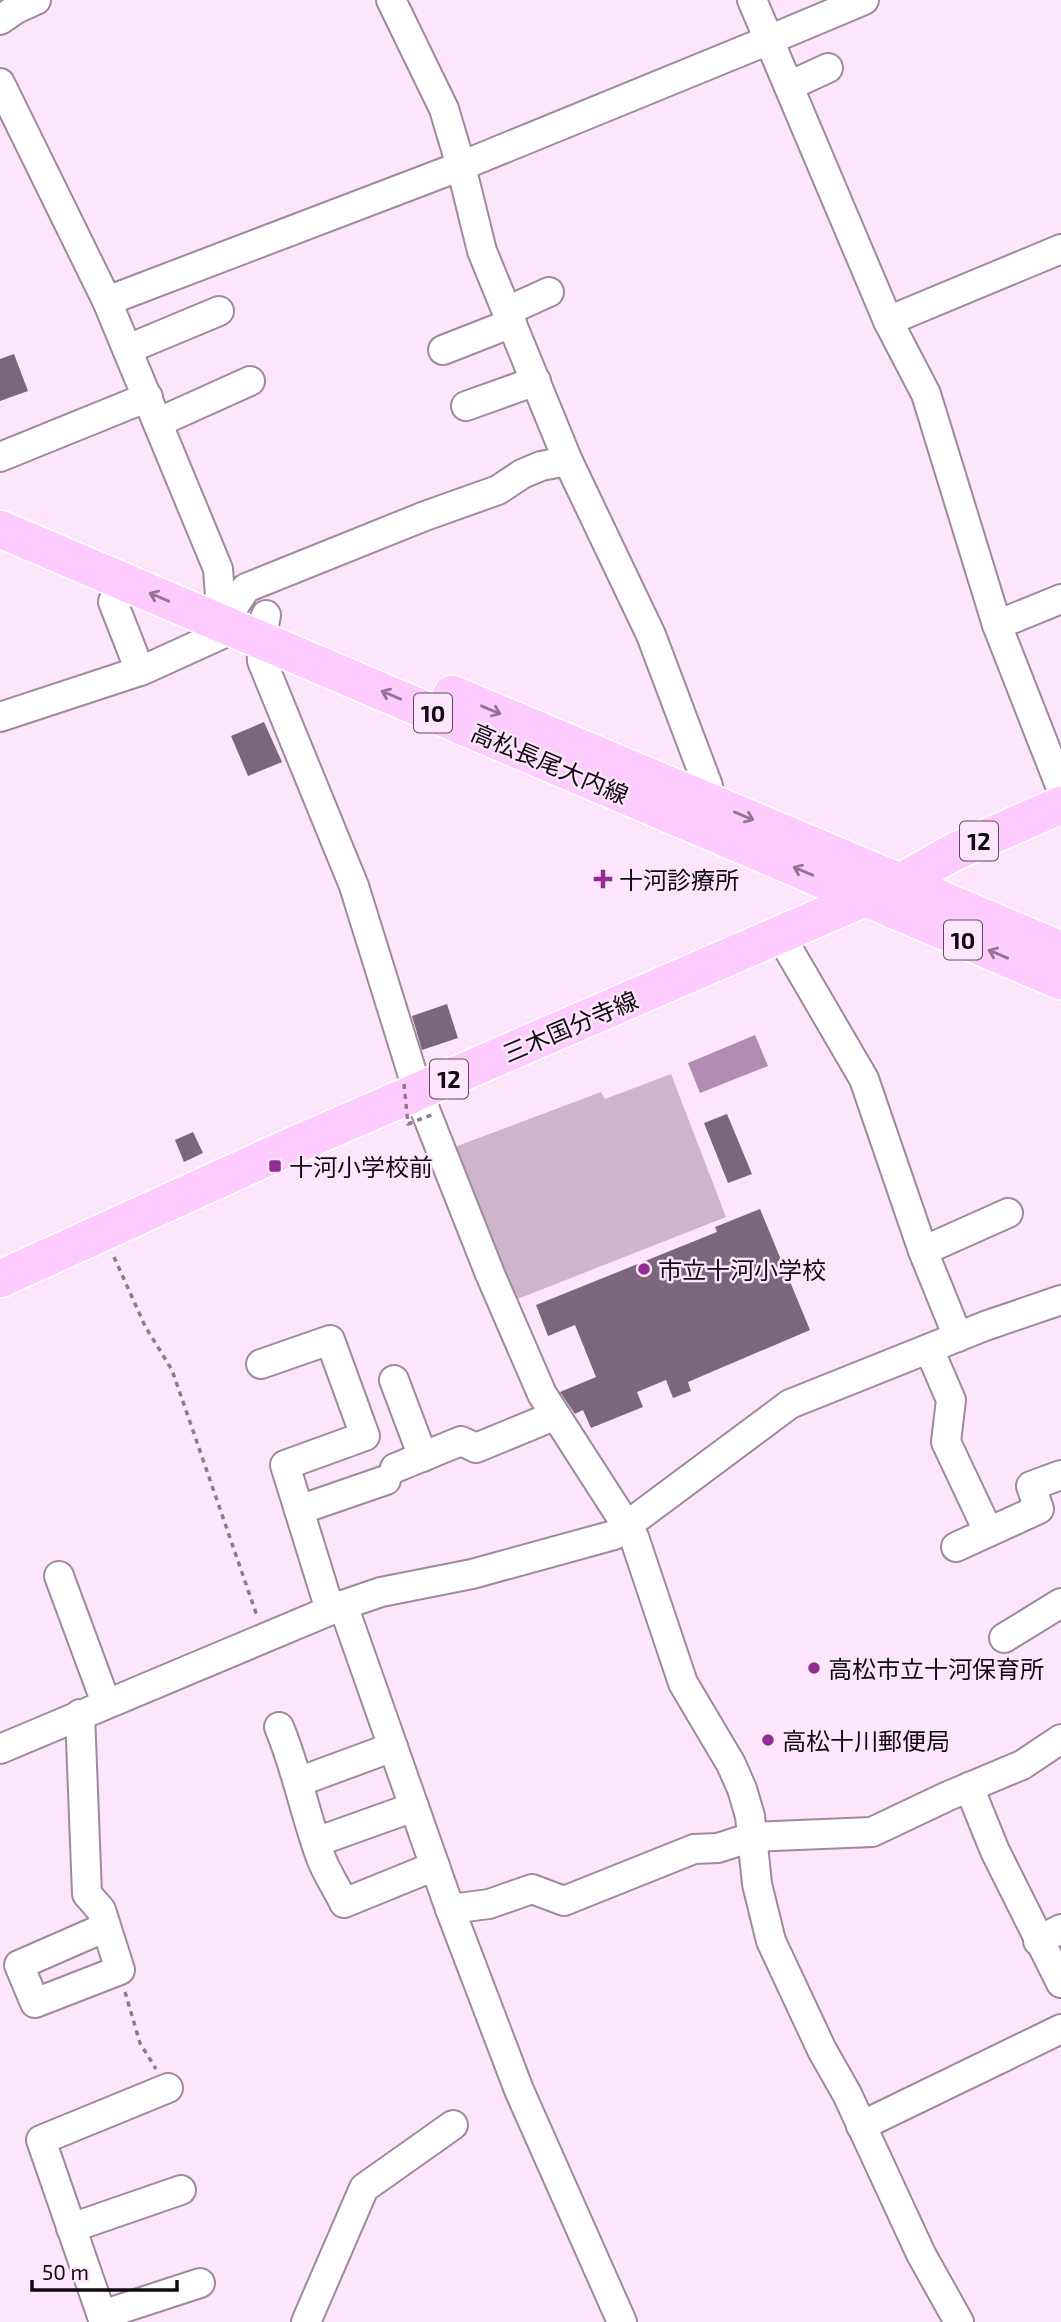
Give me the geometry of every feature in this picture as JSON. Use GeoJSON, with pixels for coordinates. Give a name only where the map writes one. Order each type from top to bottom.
{"type":"FeatureCollection","features":[{"type":"Feature","properties":{"kind":"main road","name":"高松長尾大内線"},"geometry":{"type":"LineString","coordinates":[[0,502],[236,616],[1061,981]]}},
{"type":"Feature","properties":{"kind":"main road","name":"高松長尾大内線"},"geometry":{"type":"LineString","coordinates":[[0,529],[121,581],[236,616],[709,802],[1061,950]]}},
{"type":"Feature","properties":{"kind":"main road","name":"三木国分寺線"},"geometry":{"type":"LineString","coordinates":[[0,1279],[290,1147],[419,1097],[899,883],[954,852],[1061,805]]}},
{"type":"Feature","properties":{"kind":"street"},"geometry":{"type":"LineString","coordinates":[[0,20],[36,0]]}},
{"type":"Feature","properties":{"kind":"street"},"geometry":{"type":"LineString","coordinates":[[391,0],[444,109],[482,251],[568,461],[651,635],[708,786],[709,802]]}},
{"type":"Feature","properties":{"kind":"street"},"geometry":{"type":"LineString","coordinates":[[752,0],[888,321],[926,394],[997,625],[1061,788]]}},
{"type":"Feature","properties":{"kind":"street"},"geometry":{"type":"LineString","coordinates":[[107,301],[461,166],[864,0]]}},
{"type":"Feature","properties":{"kind":"street"},"geometry":{"type":"LineString","coordinates":[[789,86],[828,68]]}},
{"type":"Feature","properties":{"kind":"street"},"geometry":{"type":"LineString","coordinates":[[0,83],[107,301],[236,616],[262,662],[354,887],[419,1097],[490,1274],[542,1394],[634,1537],[683,1683],[743,1789],[750,1816],[757,1884],[771,1941],[821,2050],[847,2094],[921,2255],[959,2322]]}},
{"type":"Feature","properties":{"kind":"street"},"geometry":{"type":"LineString","coordinates":[[888,321],[1061,249]]}},
{"type":"Feature","properties":{"kind":"street"},"geometry":{"type":"LineString","coordinates":[[443,350],[509,317],[549,292]]}},
{"type":"Feature","properties":{"kind":"street"},"geometry":{"type":"LineString","coordinates":[[128,349],[219,311]]}},
{"type":"Feature","properties":{"kind":"street"},"geometry":{"type":"LineString","coordinates":[[0,457],[250,381]]}},
{"type":"Feature","properties":{"kind":"street"},"geometry":{"type":"LineString","coordinates":[[466,406],[536,382]]}},
{"type":"Feature","properties":{"kind":"street"},"geometry":{"type":"LineString","coordinates":[[0,717],[140,671],[220,635],[236,616],[246,588],[425,516],[498,490],[522,474],[541,466],[568,461]]}},
{"type":"Feature","properties":{"kind":"street"},"geometry":{"type":"LineString","coordinates":[[121,581],[113,602],[140,671]]}},
{"type":"Feature","properties":{"kind":"street"},"geometry":{"type":"LineString","coordinates":[[997,625],[1061,598]]}},
{"type":"Feature","properties":{"kind":"street"},"geometry":{"type":"LineString","coordinates":[[780,935],[864,1079],[923,1251],[958,1337]]}},
{"type":"Feature","properties":{"kind":"street"},"geometry":{"type":"LineString","coordinates":[[923,1251],[1008,1213]]}},
{"type":"Feature","properties":{"kind":"street"},"geometry":{"type":"LineString","coordinates":[[0,1749],[337,1607],[381,1592],[472,1574],[614,1535],[790,1404],[958,1337],[1061,1300]]}},
{"type":"Feature","properties":{"kind":"street"},"geometry":{"type":"LineString","coordinates":[[261,1364],[330,1340],[365,1436],[285,1465],[299,1510],[393,1747],[450,1909],[519,2090],[622,2322]]}},
{"type":"Feature","properties":{"kind":"street"},"geometry":{"type":"LineString","coordinates":[[929,1349],[951,1400],[946,1442],[988,1531]]}},
{"type":"Feature","properties":{"kind":"street"},"geometry":{"type":"LineString","coordinates":[[394,1380],[423,1457]]}},
{"type":"Feature","properties":{"kind":"street"},"geometry":{"type":"LineString","coordinates":[[299,1510],[391,1474],[461,1441],[476,1448],[544,1420],[552,1410]]}},
{"type":"Feature","properties":{"kind":"street"},"geometry":{"type":"LineString","coordinates":[[956,1546],[1039,1509],[1031,1486],[1061,1475]]}},
{"type":"Feature","properties":{"kind":"street"},"geometry":{"type":"LineString","coordinates":[[59,1576],[106,1703]]}},
{"type":"Feature","properties":{"kind":"street"},"geometry":{"type":"LineString","coordinates":[[1004,1638],[1061,1603]]}},
{"type":"Feature","properties":{"kind":"street"},"geometry":{"type":"LineString","coordinates":[[79,1714],[87,1894],[101,1910],[120,1970],[35,2003],[19,1965],[106,1927]]}},
{"type":"Feature","properties":{"kind":"street"},"geometry":{"type":"LineString","coordinates":[[279,1727],[293,1760],[322,1861],[344,1903],[435,1866]]}},
{"type":"Feature","properties":{"kind":"street"},"geometry":{"type":"LineString","coordinates":[[450,1909],[489,1904],[532,1889],[564,1901],[694,1849],[718,1848],[752,1837],[872,1832],[1022,1765],[1061,1739]]}},
{"type":"Feature","properties":{"kind":"street"},"geometry":{"type":"LineString","coordinates":[[298,1782],[393,1747]]}},
{"type":"Feature","properties":{"kind":"street"},"geometry":{"type":"LineString","coordinates":[[968,1787],[995,1851],[1050,1935],[1061,1983]]}},
{"type":"Feature","properties":{"kind":"street"},"geometry":{"type":"LineString","coordinates":[[316,1842],[414,1807]]}},
{"type":"Feature","properties":{"kind":"street"},"geometry":{"type":"LineString","coordinates":[[861,2126],[1061,2029]]}},
{"type":"Feature","properties":{"kind":"street"},"geometry":{"type":"LineString","coordinates":[[168,2088],[41,2140],[103,2319],[200,2283]]}},
{"type":"Feature","properties":{"kind":"street"},"geometry":{"type":"LineString","coordinates":[[306,2322],[364,2188],[453,2124]]}},
{"type":"Feature","properties":{"kind":"street"},"geometry":{"type":"LineString","coordinates":[[71,2228],[181,2190]]}},
{"type":"Feature","properties":{"kind":"path"},"geometry":{"type":"LineString","coordinates":[[419,1097],[408,1124],[419,1097]]}},
{"type":"Feature","properties":{"kind":"path"},"geometry":{"type":"LineString","coordinates":[[103,1232],[145,1326],[172,1370],[264,1638]]}},
{"type":"Feature","properties":{"kind":"path"},"geometry":{"type":"LineString","coordinates":[[120,1970],[140,2043],[168,2088]]}},
{"type":"Feature","properties":{"kind":"shaded area"},"geometry":{"type":"Polygon","coordinates":[[[755,1035],[768,1066],[700,1093],[688,1063],[755,1035]]]}},
{"type":"Feature","properties":{"kind":"shaded area"},"geometry":{"type":"Polygon","coordinates":[[[671,1074],[726,1217],[515,1300],[452,1148],[601,1092],[605,1099],[671,1074]]]}},
{"type":"Feature","properties":{"kind":"building"},"geometry":{"type":"Polygon","coordinates":[[[14,354],[28,391],[0,401],[0,359],[14,354]]]}},
{"type":"Feature","properties":{"kind":"building"},"geometry":{"type":"Polygon","coordinates":[[[264,722],[282,762],[248,776],[231,736],[264,722]]]}},
{"type":"Feature","properties":{"kind":"building"},"geometry":{"type":"Polygon","coordinates":[[[447,1004],[458,1038],[422,1050],[412,1016],[447,1004]]]}},
{"type":"Feature","properties":{"kind":"building"},"geometry":{"type":"Polygon","coordinates":[[[727,1114],[752,1174],[728,1183],[704,1123],[727,1114]]]}},
{"type":"Feature","properties":{"kind":"building"},"geometry":{"type":"Polygon","coordinates":[[[193,1132],[203,1153],[184,1162],[175,1140],[193,1132]]]}},
{"type":"Feature","properties":{"kind":"building"},"geometry":{"type":"Polygon","coordinates":[[[760,1209],[810,1330],[688,1382],[691,1391],[673,1398],[666,1380],[637,1392],[643,1407],[591,1428],[583,1410],[575,1414],[560,1392],[596,1377],[575,1325],[548,1336],[536,1305],[717,1232],[715,1227],[760,1209]]]}},
{"type":"Feature","properties":{"kind":"place","name":"十河診療所"},"geometry":{"type":"Point","coordinates":[603,879]}},
{"type":"Feature","properties":{"kind":"place","name":"十河小学校前"},"geometry":{"type":"Point","coordinates":[275,1166]}},
{"type":"Feature","properties":{"kind":"place","name":"市立十河小学校"},"geometry":{"type":"Point","coordinates":[644,1269]}},
{"type":"Feature","properties":{"kind":"place","name":"高松市立十河保育所"},"geometry":{"type":"Point","coordinates":[814,1668]}},
{"type":"Feature","properties":{"kind":"place","name":"高松十川郵便局"},"geometry":{"type":"Point","coordinates":[768,1740]}}]}
